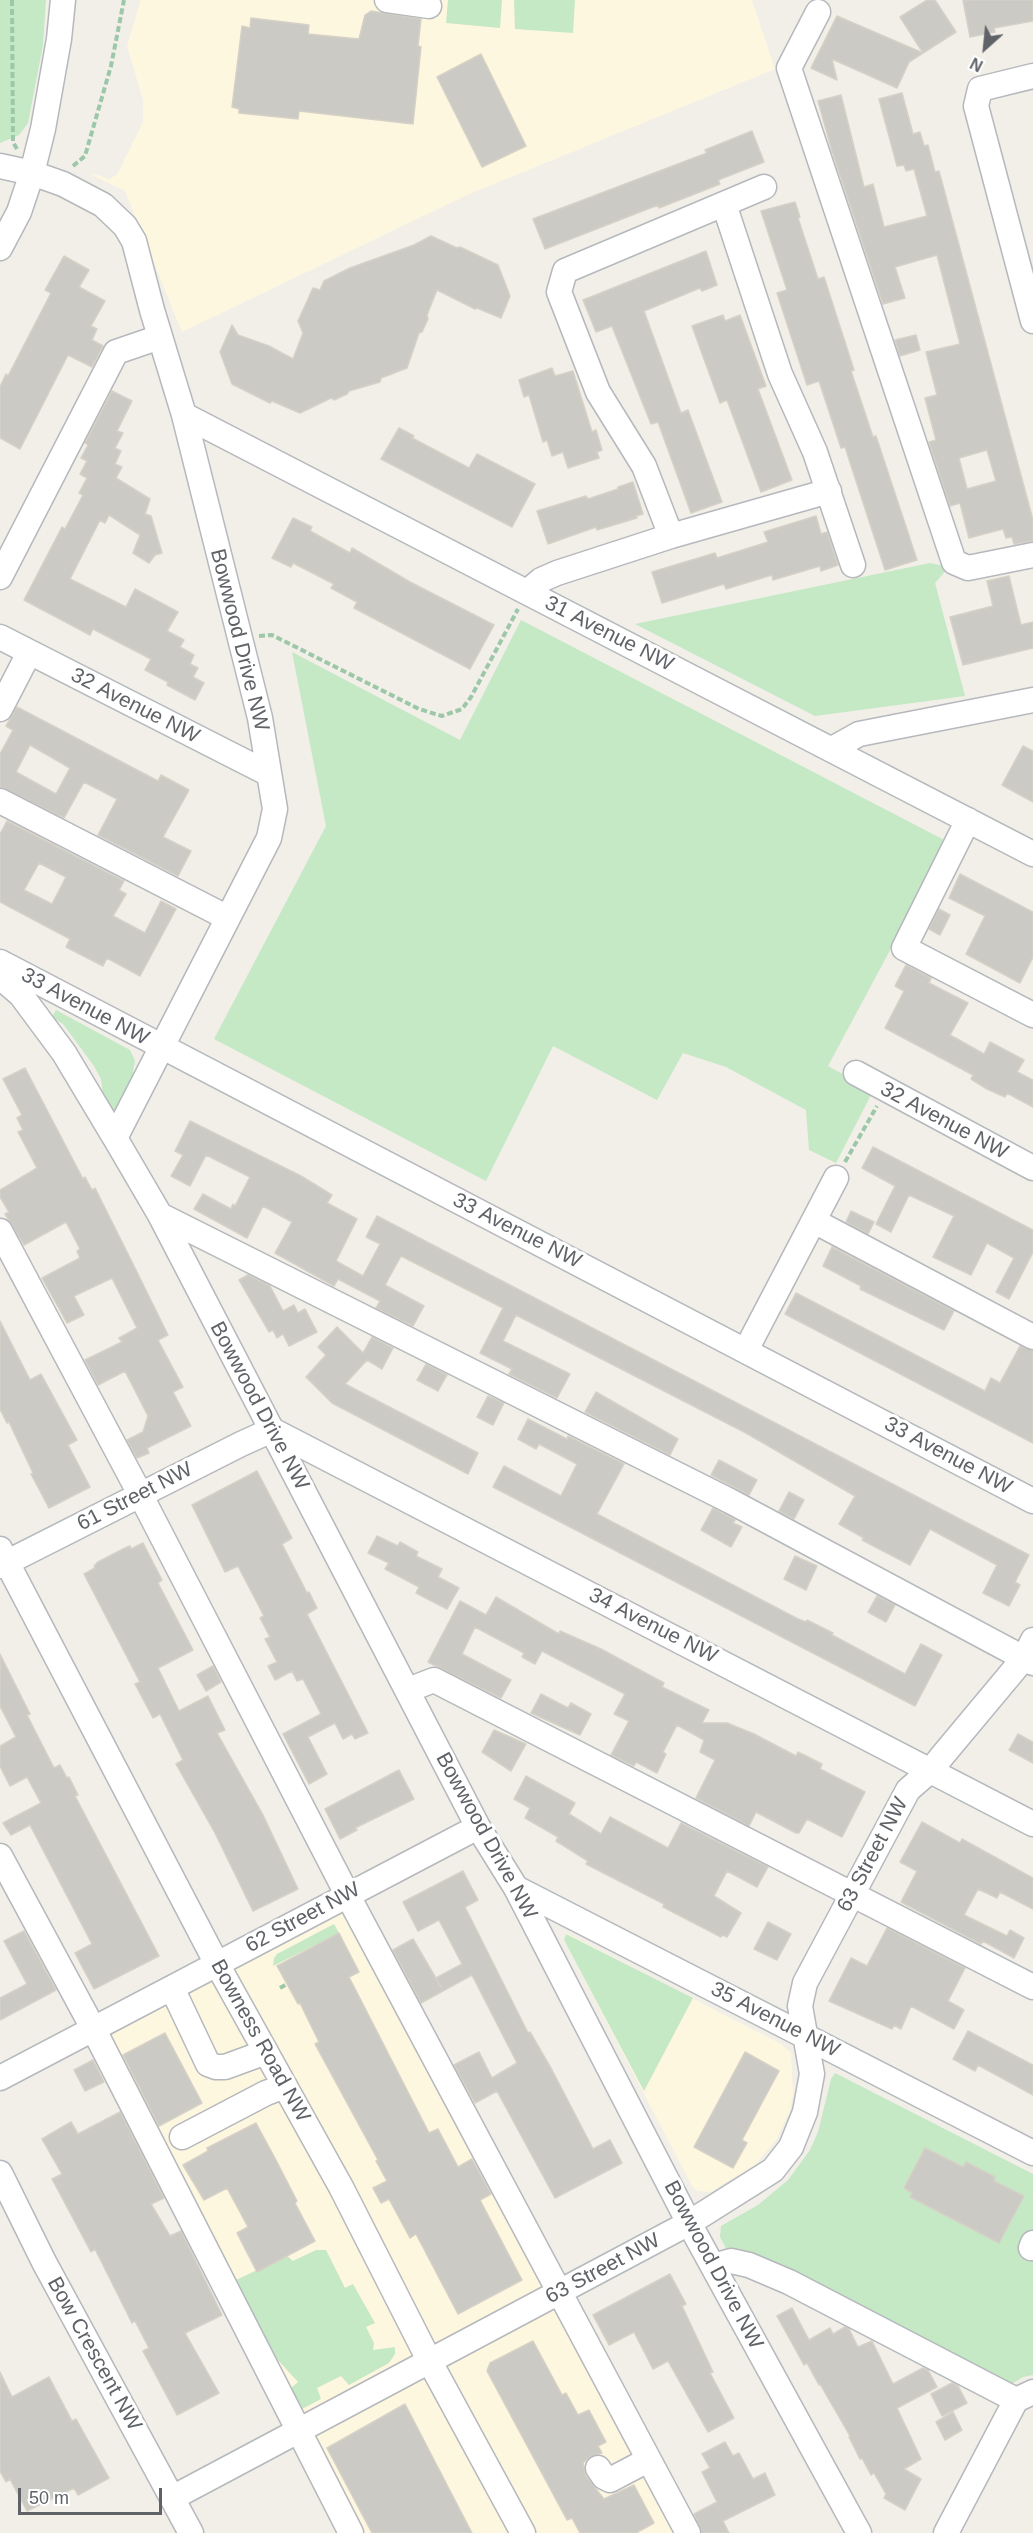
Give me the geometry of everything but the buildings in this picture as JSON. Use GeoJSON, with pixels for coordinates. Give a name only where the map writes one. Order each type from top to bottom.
{"type":"FeatureCollection","features":[{"type":"Feature","properties":{"kind":"street"},"geometry":{"type":"LineString","coordinates":[[0,248],[19,212],[32,173],[53,73],[63,0]]}},
{"type":"Feature","properties":{"kind":"street"},"geometry":{"type":"LineString","coordinates":[[387,0],[429,6]]}},
{"type":"Feature","properties":{"kind":"street"},"geometry":{"type":"LineString","coordinates":[[818,12],[789,68],[954,562],[968,568],[1033,555]]}},
{"type":"Feature","properties":{"kind":"street"},"geometry":{"type":"LineString","coordinates":[[1033,76],[980,89],[976,106],[1033,321]]}},
{"type":"Feature","properties":{"kind":"street"},"geometry":{"type":"LineString","coordinates":[[0,166],[32,173]]}},
{"type":"Feature","properties":{"kind":"street","name":"Bowwood Drive NW"},"geometry":{"type":"LineString","coordinates":[[32,173],[76,189],[103,205],[125,226],[134,241],[184,415],[260,718],[275,809],[269,838],[115,1137]]}},
{"type":"Feature","properties":{"kind":"street"},"geometry":{"type":"LineString","coordinates":[[671,536],[645,466],[598,392],[559,292],[565,271],[764,187]]}},
{"type":"Feature","properties":{"kind":"street"},"geometry":{"type":"LineString","coordinates":[[724,204],[780,374],[815,452],[853,565]]}},
{"type":"Feature","properties":{"kind":"street"},"geometry":{"type":"LineString","coordinates":[[0,577],[116,352],[160,337]]}},
{"type":"Feature","properties":{"kind":"street","name":"31 Avenue NW"},"geometry":{"type":"LineString","coordinates":[[184,415],[1033,854]]}},
{"type":"Feature","properties":{"kind":"street"},"geometry":{"type":"LineString","coordinates":[[527,592],[541,580],[556,573],[671,536],[829,491]]}},
{"type":"Feature","properties":{"kind":"street","name":"32 Avenue NW"},"geometry":{"type":"LineString","coordinates":[[0,638],[269,774]]}},
{"type":"Feature","properties":{"kind":"street"},"geometry":{"type":"LineString","coordinates":[[0,709],[29,653]]}},
{"type":"Feature","properties":{"kind":"street"},"geometry":{"type":"LineString","coordinates":[[832,749],[859,734],[1033,700]]}},
{"type":"Feature","properties":{"kind":"street"},"geometry":{"type":"LineString","coordinates":[[0,801],[228,918]]}},
{"type":"Feature","properties":{"kind":"street"},"geometry":{"type":"LineString","coordinates":[[968,820],[904,948],[1033,1015]]}},
{"type":"Feature","properties":{"kind":"street","name":"33 Avenue NW"},"geometry":{"type":"LineString","coordinates":[[0,962],[1033,1500]]}},
{"type":"Feature","properties":{"kind":"street","name":"Bowwood Drive NW"},"geometry":{"type":"LineString","coordinates":[[0,977],[21,995],[64,1053],[160,1215],[478,1827],[516,1888],[689,2223],[859,2533]]}},
{"type":"Feature","properties":{"kind":"street","name":"32 Avenue NW"},"geometry":{"type":"LineString","coordinates":[[856,1073],[1033,1168]]}},
{"type":"Feature","properties":{"kind":"street"},"geometry":{"type":"LineString","coordinates":[[746,1350],[837,1178]]}},
{"type":"Feature","properties":{"kind":"street"},"geometry":{"type":"LineString","coordinates":[[160,1215],[1030,1654]]}},
{"type":"Feature","properties":{"kind":"street"},"geometry":{"type":"LineString","coordinates":[[814,1221],[1033,1337]]}},
{"type":"Feature","properties":{"kind":"street"},"geometry":{"type":"LineString","coordinates":[[0,1231],[140,1494],[347,1894],[688,2533]]}},
{"type":"Feature","properties":{"kind":"street","name":"61 Street NW"},"geometry":{"type":"LineString","coordinates":[[2,1559],[272,1431]]}},
{"type":"Feature","properties":{"kind":"street","name":"34 Avenue NW"},"geometry":{"type":"LineString","coordinates":[[272,1431],[1033,1824]]}},
{"type":"Feature","properties":{"kind":"street","name":"Bowness Road NW"},"geometry":{"type":"LineString","coordinates":[[2,1559],[217,1964],[341,2187],[430,2362],[523,2533]]}},
{"type":"Feature","properties":{"kind":"street","name":"63 Street NW"},"geometry":{"type":"LineString","coordinates":[[174,2497],[689,2223],[773,2170],[791,2147],[805,2112],[812,2074],[800,2006],[806,1983],[908,1790],[931,1770],[1030,1654]]}},
{"type":"Feature","properties":{"kind":"street"},"geometry":{"type":"LineString","coordinates":[[408,1690],[434,1680],[1033,1987]]}},
{"type":"Feature","properties":{"kind":"street","name":"62 Street NW"},"geometry":{"type":"LineString","coordinates":[[0,2078],[478,1827]]}},
{"type":"Feature","properties":{"kind":"street"},"geometry":{"type":"LineString","coordinates":[[0,1856],[94,2030],[351,2533]]}},
{"type":"Feature","properties":{"kind":"street","name":"35 Avenue NW"},"geometry":{"type":"LineString","coordinates":[[516,1888],[1033,2153]]}},
{"type":"Feature","properties":{"kind":"street"},"geometry":{"type":"LineString","coordinates":[[172,1988],[208,2064],[225,2067],[266,2052]]}},
{"type":"Feature","properties":{"kind":"street"},"geometry":{"type":"LineString","coordinates":[[182,2137],[266,2093],[285,2086]]}},
{"type":"Feature","properties":{"kind":"street","name":"Bow Crescent NW"},"geometry":{"type":"LineString","coordinates":[[0,2174],[44,2262],[174,2497],[191,2533]]}},
{"type":"Feature","properties":{"kind":"street"},"geometry":{"type":"LineString","coordinates":[[713,2266],[731,2261],[749,2265],[789,2282],[1024,2396],[946,2533]]}},
{"type":"Feature","properties":{"kind":"street"},"geometry":{"type":"LineString","coordinates":[[598,2468],[604,2477],[610,2480],[648,2460]]}},
{"type":"Feature","properties":{"kind":"path"},"geometry":{"type":"LineString","coordinates":[[12,0],[13,142]]}},
{"type":"Feature","properties":{"kind":"path"},"geometry":{"type":"LineString","coordinates":[[72,167],[85,156],[111,66],[124,0]]}},
{"type":"Feature","properties":{"kind":"path"},"geometry":{"type":"LineString","coordinates":[[240,639],[272,635],[419,709],[442,716],[462,709],[471,698],[527,592]]}},
{"type":"Feature","properties":{"kind":"path"},"geometry":{"type":"LineString","coordinates":[[837,1178],[886,1089]]}},
{"type":"Feature","properties":{"kind":"path"},"geometry":{"type":"LineString","coordinates":[[280,1988],[287,1984]]}},
{"type":"Feature","properties":{"kind":"shaded area"},"geometry":{"type":"Polygon","coordinates":[[[141,0],[752,0],[775,69],[467,195],[182,332],[125,191],[92,173],[109,179],[117,175],[143,122],[143,100],[127,46],[141,0]]]}},
{"type":"Feature","properties":{"kind":"shaded area"},"geometry":{"type":"Polygon","coordinates":[[[347,1894],[688,2533],[351,2533],[94,2030],[347,1894]]]}},
{"type":"Feature","properties":{"kind":"shaded area"},"geometry":{"type":"Polygon","coordinates":[[[566,1933],[781,2044],[791,2053],[793,2094],[790,2110],[776,2140],[755,2165],[710,2192],[697,2191],[692,2186],[564,1940],[566,1933]]]}},
{"type":"Feature","properties":{"kind":"green space"},"geometry":{"type":"Polygon","coordinates":[[[0,0],[46,0],[43,45],[28,123],[19,135],[0,143],[0,0]]]}},
{"type":"Feature","properties":{"kind":"green space"},"geometry":{"type":"Polygon","coordinates":[[[448,0],[502,0],[500,28],[446,23],[448,0]]]}},
{"type":"Feature","properties":{"kind":"green space"},"geometry":{"type":"Polygon","coordinates":[[[514,0],[575,0],[573,33],[515,29],[514,0]]]}},
{"type":"Feature","properties":{"kind":"green space"},"geometry":{"type":"Polygon","coordinates":[[[930,563],[949,567],[935,583],[965,696],[815,716],[635,624],[930,563]]]}},
{"type":"Feature","properties":{"kind":"green space"},"geometry":{"type":"Polygon","coordinates":[[[521,620],[948,842],[828,1066],[873,1091],[836,1163],[809,1150],[806,1110],[726,1067],[683,1053],[657,1100],[553,1046],[486,1181],[214,1039],[326,826],[292,652],[460,740],[521,620]]]}},
{"type":"Feature","properties":{"kind":"green space"},"geometry":{"type":"Polygon","coordinates":[[[56,1010],[130,1050],[135,1061],[133,1072],[136,1075],[116,1111],[112,1110],[103,1094],[101,1079],[94,1066],[63,1024],[52,1017],[56,1010]]]}},
{"type":"Feature","properties":{"kind":"green space"},"geometry":{"type":"Polygon","coordinates":[[[334,1924],[339,1933],[273,1966],[277,1954],[334,1924]]]}},
{"type":"Feature","properties":{"kind":"green space"},"geometry":{"type":"Polygon","coordinates":[[[566,1934],[693,1998],[644,2091],[564,1940],[566,1934]]]}},
{"type":"Feature","properties":{"kind":"green space"},"geometry":{"type":"Polygon","coordinates":[[[835,2073],[1033,2174],[1033,2375],[1023,2377],[1007,2387],[729,2254],[720,2237],[721,2226],[758,2205],[788,2180],[810,2150],[818,2132],[831,2079],[835,2073]]]}},
{"type":"Feature","properties":{"kind":"green space"},"geometry":{"type":"Polygon","coordinates":[[[316,2250],[326,2250],[345,2288],[353,2284],[375,2323],[366,2327],[374,2343],[373,2350],[395,2347],[395,2354],[389,2363],[349,2385],[341,2376],[317,2388],[321,2399],[302,2409],[291,2388],[298,2382],[277,2359],[236,2280],[287,2256],[293,2261],[316,2250]]]}}]}
